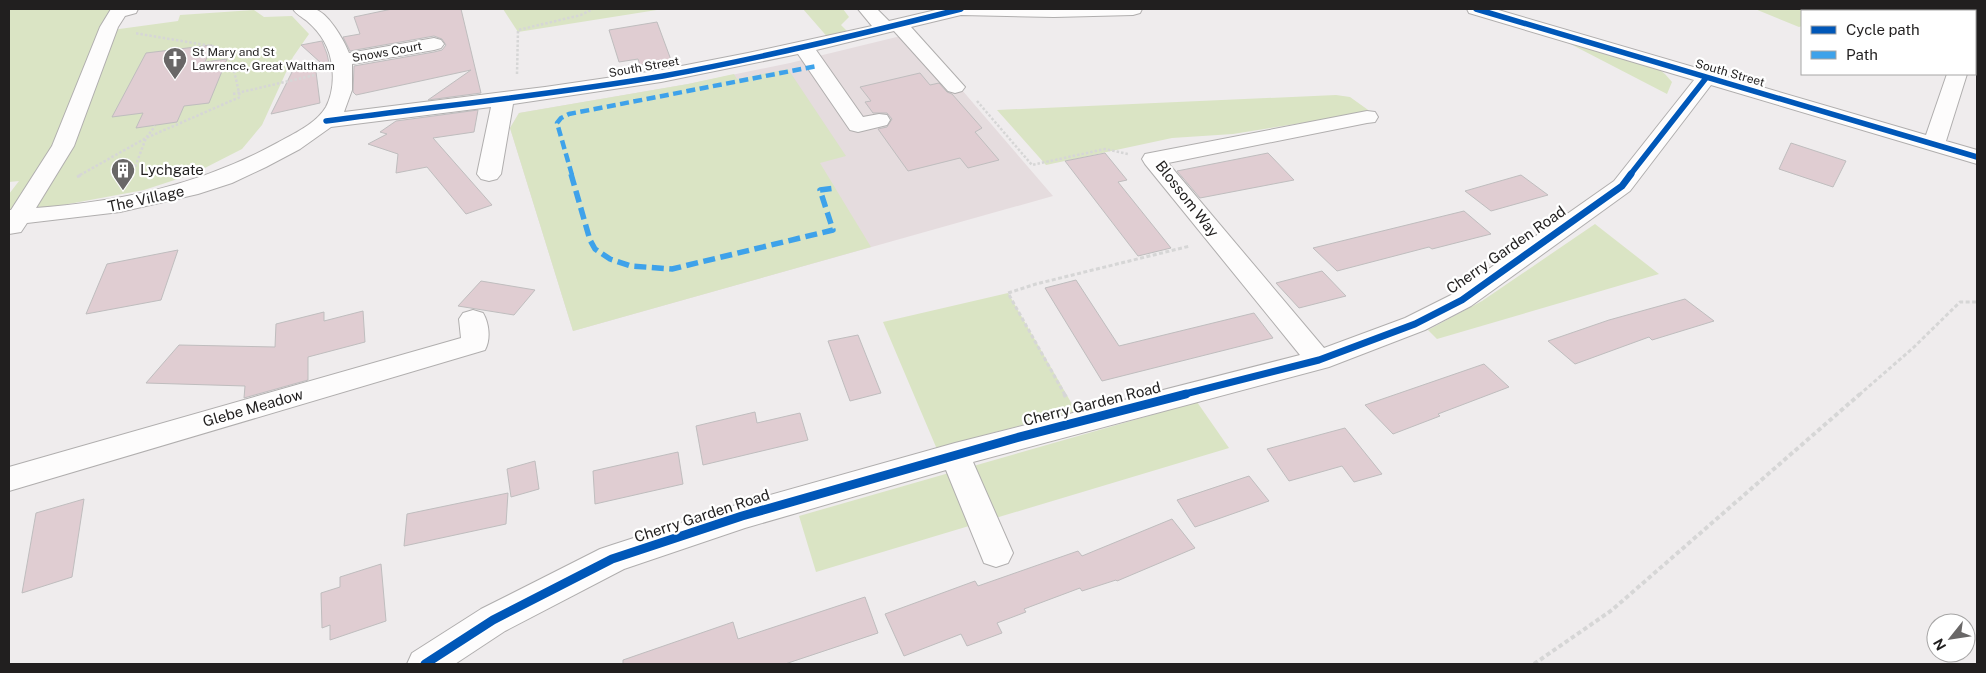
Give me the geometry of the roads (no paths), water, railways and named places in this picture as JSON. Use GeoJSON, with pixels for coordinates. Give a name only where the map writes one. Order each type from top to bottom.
{"type":"FeatureCollection","features":[{"type":"Feature","properties":{"kind":"street"},"geometry":{"type":"LineString","coordinates":[[12,222],[63,146],[107,33],[118,12],[129,9]]}},
{"type":"Feature","properties":{"kind":"street"},"geometry":{"type":"LineString","coordinates":[[302,9],[323,23],[337,46],[342,64],[340,102],[326,121]]}},
{"type":"Feature","properties":{"kind":"street"},"geometry":{"type":"LineString","coordinates":[[867,9],[892,27],[955,87]]}},
{"type":"Feature","properties":{"kind":"street","name":"South Street"},"geometry":{"type":"LineString","coordinates":[[326,121],[510,98],[611,76],[703,68],[804,48],[961,9],[1054,11],[1133,9]]}},
{"type":"Feature","properties":{"kind":"street","name":"South Street"},"geometry":{"type":"LineString","coordinates":[[1476,9],[1977,157]]}},
{"type":"Feature","properties":{"kind":"street","name":"Snows Court"},"geometry":{"type":"LineString","coordinates":[[342,64],[434,44]]}},
{"type":"Feature","properties":{"kind":"street"},"geometry":{"type":"LineString","coordinates":[[804,48],[858,125],[879,120]]}},
{"type":"Feature","properties":{"kind":"street"},"geometry":{"type":"LineString","coordinates":[[1934,145],[1957,75]]}},
{"type":"Feature","properties":{"kind":"street","name":"Cherry Garden Road"},"geometry":{"type":"LineString","coordinates":[[425,664],[493,620],[612,559],[742,516],[955,455],[1319,360],[1415,324],[1462,300],[1622,186],[1706,78]]}},
{"type":"Feature","properties":{"kind":"street"},"geometry":{"type":"LineString","coordinates":[[489,174],[510,98]]}},
{"type":"Feature","properties":{"kind":"street","name":"Blossom Way"},"geometry":{"type":"LineString","coordinates":[[1319,360],[1153,159],[1367,117]]}},
{"type":"Feature","properties":{"kind":"street","name":"The Village"},"geometry":{"type":"LineString","coordinates":[[12,222],[152,201],[223,179],[275,155],[312,133],[326,121]]}},
{"type":"Feature","properties":{"kind":"street","name":"Glebe Meadow"},"geometry":{"type":"LineString","coordinates":[[9,479],[475,343],[473,319]]}},
{"type":"Feature","properties":{"kind":"street"},"geometry":{"type":"LineString","coordinates":[[955,455],[996,553]]}},
{"type":"Feature","properties":{"kind":"place","name":"St Mary and St Lawrence, Great Waltham"},"geometry":{"type":"Point","coordinates":[175,80]}},
{"type":"Feature","properties":{"kind":"place","name":"Lychgate"},"geometry":{"type":"Point","coordinates":[123,191]}}]}
